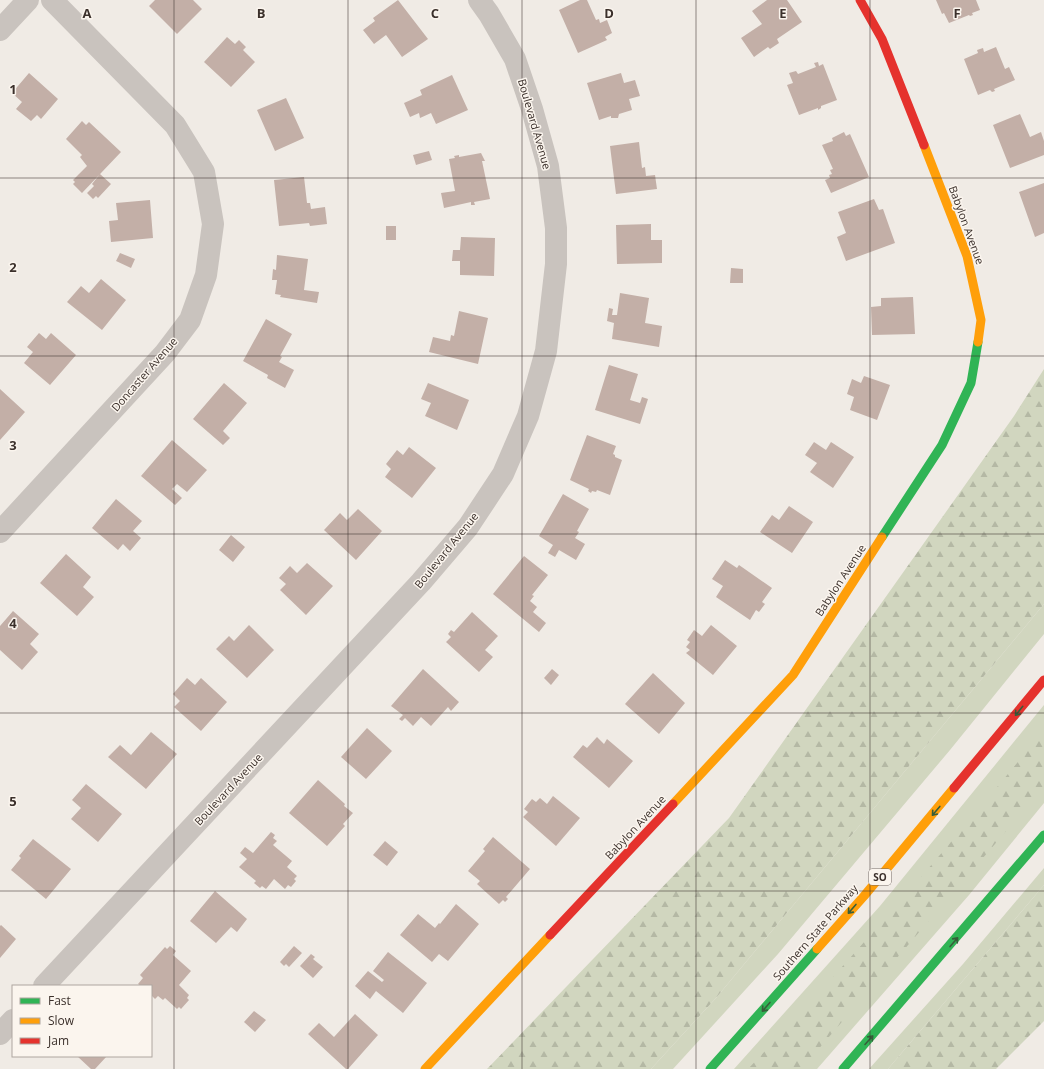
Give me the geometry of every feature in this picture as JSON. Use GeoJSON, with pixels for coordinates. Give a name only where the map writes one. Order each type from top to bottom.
{"type":"FeatureCollection","features":[{"type":"Feature","properties":{"kind":"main road","name":"Babylon Avenue"},"geometry":{"type":"LineString","coordinates":[[425,1069],[793,675],[942,445],[971,383],[981,320],[967,256],[882,39],[860,0]]}},
{"type":"Feature","properties":{"kind":"main road","name":"Southern State Parkway"},"geometry":{"type":"LineString","coordinates":[[710,1069],[864,896],[1044,680]]}},
{"type":"Feature","properties":{"kind":"main road"},"geometry":{"type":"LineString","coordinates":[[843,1069],[1044,835]]}},
{"type":"Feature","properties":{"kind":"street"},"geometry":{"type":"LineString","coordinates":[[0,30],[28,0]]}},
{"type":"Feature","properties":{"kind":"street","name":"Doncaster Avenue"},"geometry":{"type":"LineString","coordinates":[[0,532],[165,353],[190,320],[206,275],[213,224],[204,172],[175,125],[52,0]]}},
{"type":"Feature","properties":{"kind":"street","name":"Boulevard Avenue"},"geometry":{"type":"LineString","coordinates":[[45,985],[421,582],[468,527],[503,474],[528,416],[546,351],[556,264],[556,228],[548,166],[532,109],[515,59],[489,14],[479,0]]}},
{"type":"Feature","properties":{"kind":"street"},"geometry":{"type":"LineString","coordinates":[[0,1034],[12,1021]]}},
{"type":"Feature","properties":{"kind":"green space"},"geometry":{"type":"Polygon","coordinates":[[[1044,369],[1044,604],[716,998],[651,1069],[487,1069],[729,818],[1014,416],[1044,369]]]}},
{"type":"Feature","properties":{"kind":"green space"},"geometry":{"type":"Polygon","coordinates":[[[1044,604],[1044,634],[950,750],[778,954],[673,1069],[651,1069],[716,998],[1044,604]]]}},
{"type":"Feature","properties":{"kind":"green space"},"geometry":{"type":"Polygon","coordinates":[[[1044,705],[1044,803],[969,895],[817,1069],[734,1069],[880,906],[1044,705]]]}},
{"type":"Feature","properties":{"kind":"green space"},"geometry":{"type":"Polygon","coordinates":[[[1044,730],[1044,787],[816,1052],[801,1069],[748,1069],[899,902],[1044,730]]]}},
{"type":"Feature","properties":{"kind":"green space"},"geometry":{"type":"Polygon","coordinates":[[[1044,868],[1044,885],[888,1069],[869,1069],[963,964],[1044,868]]]}},
{"type":"Feature","properties":{"kind":"green space"},"geometry":{"type":"Polygon","coordinates":[[[1044,885],[1044,1021],[996,1069],[888,1069],[1044,885]]]}},
{"type":"Feature","properties":{"kind":"building"},"geometry":{"type":"Polygon","coordinates":[[[155,0],[193,0],[202,9],[177,34],[149,6],[155,0]]]}},
{"type":"Feature","properties":{"kind":"building"},"geometry":{"type":"Polygon","coordinates":[[[398,0],[428,39],[402,57],[386,35],[374,44],[363,30],[375,21],[373,18],[398,0]]]}},
{"type":"Feature","properties":{"kind":"building"},"geometry":{"type":"Polygon","coordinates":[[[580,0],[587,0],[596,20],[599,19],[600,23],[607,20],[612,33],[605,37],[607,40],[578,53],[559,10],[580,0]]]}},
{"type":"Feature","properties":{"kind":"building"},"geometry":{"type":"Polygon","coordinates":[[[767,0],[787,0],[802,22],[777,39],[779,43],[770,49],[768,47],[754,57],[741,38],[762,24],[752,11],[767,0]]]}},
{"type":"Feature","properties":{"kind":"building"},"geometry":{"type":"Polygon","coordinates":[[[936,0],[976,0],[980,10],[972,13],[973,15],[969,15],[949,23],[944,13],[942,14],[936,0]]]}},
{"type":"Feature","properties":{"kind":"building"},"geometry":{"type":"Polygon","coordinates":[[[227,37],[235,44],[239,40],[246,47],[243,50],[255,62],[231,87],[204,62],[227,37]]]}},
{"type":"Feature","properties":{"kind":"building"},"geometry":{"type":"Polygon","coordinates":[[[996,47],[1005,69],[1009,67],[1015,80],[994,89],[995,91],[992,92],[990,90],[978,95],[964,59],[978,53],[977,50],[983,48],[984,52],[996,47]]]}},
{"type":"Feature","properties":{"kind":"building"},"geometry":{"type":"Polygon","coordinates":[[[818,62],[819,66],[823,64],[837,100],[821,106],[818,110],[818,108],[799,115],[787,85],[793,83],[789,73],[796,71],[798,74],[816,67],[814,63],[818,62]]]}},
{"type":"Feature","properties":{"kind":"building"},"geometry":{"type":"Polygon","coordinates":[[[29,73],[58,99],[41,119],[37,115],[31,121],[16,109],[22,102],[12,93],[29,73]]]}},
{"type":"Feature","properties":{"kind":"building"},"geometry":{"type":"Polygon","coordinates":[[[621,73],[624,83],[635,80],[640,96],[629,99],[632,110],[619,114],[618,118],[611,118],[611,116],[599,120],[587,83],[621,73]]]}},
{"type":"Feature","properties":{"kind":"building"},"geometry":{"type":"Polygon","coordinates":[[[452,75],[468,110],[436,124],[431,113],[420,118],[419,113],[410,117],[404,103],[422,95],[420,90],[452,75]]]}},
{"type":"Feature","properties":{"kind":"building"},"geometry":{"type":"Polygon","coordinates":[[[286,98],[304,138],[275,151],[257,110],[286,98]]]}},
{"type":"Feature","properties":{"kind":"building"},"geometry":{"type":"Polygon","coordinates":[[[1020,114],[1030,137],[1041,132],[1044,141],[1044,155],[1010,168],[993,125],[1020,114]]]}},
{"type":"Feature","properties":{"kind":"building"},"geometry":{"type":"Polygon","coordinates":[[[82,121],[86,125],[89,122],[121,152],[82,193],[73,184],[75,182],[73,180],[87,166],[80,157],[82,155],[66,139],[82,121]]]}},
{"type":"Feature","properties":{"kind":"building"},"geometry":{"type":"Polygon","coordinates":[[[844,132],[846,136],[850,134],[869,177],[831,193],[825,180],[830,178],[829,175],[832,174],[830,170],[833,169],[822,145],[833,141],[832,138],[844,132]]]}},
{"type":"Feature","properties":{"kind":"building"},"geometry":{"type":"Polygon","coordinates":[[[639,142],[642,168],[645,167],[646,176],[655,175],[657,189],[616,194],[610,146],[639,142]]]}},
{"type":"Feature","properties":{"kind":"building"},"geometry":{"type":"Polygon","coordinates":[[[429,151],[432,160],[416,165],[413,155],[429,151]]]}},
{"type":"Feature","properties":{"kind":"building"},"geometry":{"type":"Polygon","coordinates":[[[481,153],[485,161],[482,161],[490,199],[474,202],[475,205],[471,205],[471,202],[444,208],[441,193],[455,191],[449,159],[455,158],[454,156],[459,155],[459,157],[481,153]]]}},
{"type":"Feature","properties":{"kind":"building"},"geometry":{"type":"Polygon","coordinates":[[[100,174],[111,184],[98,198],[96,196],[93,199],[87,193],[94,186],[92,184],[100,174]]]}},
{"type":"Feature","properties":{"kind":"building"},"geometry":{"type":"Polygon","coordinates":[[[304,177],[307,203],[310,203],[311,209],[325,207],[327,224],[310,226],[309,223],[279,226],[274,180],[304,177]]]}},
{"type":"Feature","properties":{"kind":"building"},"geometry":{"type":"Polygon","coordinates":[[[1044,183],[1044,233],[1035,237],[1019,192],[1044,183]]]}},
{"type":"Feature","properties":{"kind":"building"},"geometry":{"type":"Polygon","coordinates":[[[874,199],[879,210],[883,209],[895,243],[846,261],[837,237],[846,233],[838,212],[874,199]]]}},
{"type":"Feature","properties":{"kind":"building"},"geometry":{"type":"Polygon","coordinates":[[[150,200],[153,238],[111,242],[109,221],[118,220],[116,203],[150,200]]]}},
{"type":"Feature","properties":{"kind":"building"},"geometry":{"type":"Polygon","coordinates":[[[651,224],[651,240],[662,240],[662,263],[617,264],[616,225],[651,224]]]}},
{"type":"Feature","properties":{"kind":"building"},"geometry":{"type":"Polygon","coordinates":[[[386,226],[396,226],[396,240],[386,240],[386,226]]]}},
{"type":"Feature","properties":{"kind":"building"},"geometry":{"type":"Polygon","coordinates":[[[461,237],[495,238],[494,276],[460,275],[460,261],[452,261],[453,250],[460,250],[461,237]]]}},
{"type":"Feature","properties":{"kind":"building"},"geometry":{"type":"Polygon","coordinates":[[[120,253],[135,259],[131,268],[116,261],[120,253]]]}},
{"type":"Feature","properties":{"kind":"building"},"geometry":{"type":"Polygon","coordinates":[[[277,255],[308,259],[304,290],[319,292],[317,303],[280,297],[281,295],[275,294],[277,280],[272,280],[273,269],[276,270],[277,255]]]}},
{"type":"Feature","properties":{"kind":"building"},"geometry":{"type":"Polygon","coordinates":[[[731,268],[743,269],[743,283],[730,283],[731,268]]]}},
{"type":"Feature","properties":{"kind":"building"},"geometry":{"type":"Polygon","coordinates":[[[101,279],[126,300],[102,330],[67,302],[81,286],[89,293],[101,279]]]}},
{"type":"Feature","properties":{"kind":"building"},"geometry":{"type":"Polygon","coordinates":[[[620,293],[649,298],[645,323],[662,326],[659,347],[612,339],[614,323],[607,321],[609,308],[613,309],[612,315],[617,315],[620,293]]]}},
{"type":"Feature","properties":{"kind":"building"},"geometry":{"type":"Polygon","coordinates":[[[913,297],[915,334],[872,335],[871,307],[881,306],[881,298],[913,297]]]}},
{"type":"Feature","properties":{"kind":"building"},"geometry":{"type":"Polygon","coordinates":[[[459,311],[488,318],[478,364],[429,352],[433,337],[450,341],[451,335],[454,336],[459,311]]]}},
{"type":"Feature","properties":{"kind":"building"},"geometry":{"type":"Polygon","coordinates":[[[266,319],[292,334],[280,356],[282,357],[279,362],[294,370],[285,388],[267,378],[268,375],[243,361],[266,319]]]}},
{"type":"Feature","properties":{"kind":"building"},"geometry":{"type":"Polygon","coordinates":[[[39,333],[46,339],[51,333],[76,355],[50,385],[24,363],[33,352],[27,347],[39,333]]]}},
{"type":"Feature","properties":{"kind":"building"},"geometry":{"type":"Polygon","coordinates":[[[609,365],[638,374],[630,400],[640,403],[642,397],[648,399],[640,424],[595,410],[609,365]]]}},
{"type":"Feature","properties":{"kind":"building"},"geometry":{"type":"Polygon","coordinates":[[[864,376],[890,385],[877,420],[850,410],[854,397],[847,394],[852,379],[861,383],[864,376]]]}},
{"type":"Feature","properties":{"kind":"building"},"geometry":{"type":"Polygon","coordinates":[[[224,383],[247,403],[223,431],[230,438],[223,445],[193,419],[224,383]]]}},
{"type":"Feature","properties":{"kind":"building"},"geometry":{"type":"Polygon","coordinates":[[[428,383],[469,400],[457,430],[425,416],[431,403],[421,399],[428,383]]]}},
{"type":"Feature","properties":{"kind":"building"},"geometry":{"type":"Polygon","coordinates":[[[0,389],[25,412],[0,440],[0,389]]]}},
{"type":"Feature","properties":{"kind":"building"},"geometry":{"type":"Polygon","coordinates":[[[587,435],[616,446],[613,454],[615,457],[622,460],[610,495],[597,490],[596,492],[592,491],[591,493],[588,491],[589,489],[570,480],[587,435]]]}},
{"type":"Feature","properties":{"kind":"building"},"geometry":{"type":"Polygon","coordinates":[[[172,440],[207,470],[187,492],[177,484],[172,489],[182,498],[175,505],[141,476],[172,440]]]}},
{"type":"Feature","properties":{"kind":"building"},"geometry":{"type":"Polygon","coordinates":[[[814,442],[826,450],[831,442],[854,457],[833,488],[810,472],[817,463],[805,455],[814,442]]]}},
{"type":"Feature","properties":{"kind":"building"},"geometry":{"type":"Polygon","coordinates":[[[409,447],[436,468],[412,498],[385,477],[391,469],[386,464],[397,450],[403,455],[409,447]]]}},
{"type":"Feature","properties":{"kind":"building"},"geometry":{"type":"Polygon","coordinates":[[[563,494],[589,509],[577,531],[579,532],[575,538],[585,544],[576,560],[559,550],[555,557],[548,553],[553,545],[539,536],[563,494]]]}},
{"type":"Feature","properties":{"kind":"building"},"geometry":{"type":"Polygon","coordinates":[[[116,499],[142,521],[133,531],[141,538],[130,551],[123,544],[118,550],[92,528],[116,499]]]}},
{"type":"Feature","properties":{"kind":"building"},"geometry":{"type":"Polygon","coordinates":[[[789,506],[813,522],[792,553],[760,532],[772,515],[779,520],[789,506]]]}},
{"type":"Feature","properties":{"kind":"building"},"geometry":{"type":"Polygon","coordinates":[[[358,509],[382,531],[356,560],[324,530],[340,513],[347,520],[358,509]]]}},
{"type":"Feature","properties":{"kind":"building"},"geometry":{"type":"Polygon","coordinates":[[[231,535],[245,547],[233,562],[219,550],[231,535]]]}},
{"type":"Feature","properties":{"kind":"building"},"geometry":{"type":"Polygon","coordinates":[[[66,554],[91,577],[83,587],[94,597],[77,616],[40,583],[66,554]]]}},
{"type":"Feature","properties":{"kind":"building"},"geometry":{"type":"Polygon","coordinates":[[[524,556],[548,575],[532,595],[534,596],[530,601],[537,607],[533,612],[546,623],[539,632],[493,594],[524,556]]]}},
{"type":"Feature","properties":{"kind":"building"},"geometry":{"type":"Polygon","coordinates":[[[725,560],[737,568],[739,565],[772,588],[762,602],[765,604],[759,612],[756,610],[750,620],[716,597],[723,586],[712,579],[725,560]]]}},
{"type":"Feature","properties":{"kind":"building"},"geometry":{"type":"Polygon","coordinates":[[[307,563],[333,586],[306,615],[280,590],[286,584],[279,578],[290,566],[297,573],[307,563]]]}},
{"type":"Feature","properties":{"kind":"building"},"geometry":{"type":"Polygon","coordinates":[[[13,611],[39,634],[30,644],[38,652],[22,670],[0,650],[0,626],[13,611]]]}},
{"type":"Feature","properties":{"kind":"building"},"geometry":{"type":"Polygon","coordinates":[[[472,612],[498,636],[485,650],[493,657],[479,672],[446,642],[451,637],[448,634],[451,630],[454,632],[472,612]]]}},
{"type":"Feature","properties":{"kind":"building"},"geometry":{"type":"Polygon","coordinates":[[[249,625],[274,650],[247,678],[216,649],[229,636],[234,641],[249,625]]]}},
{"type":"Feature","properties":{"kind":"building"},"geometry":{"type":"Polygon","coordinates":[[[711,625],[737,646],[713,675],[686,653],[690,650],[686,647],[690,642],[687,640],[694,630],[702,636],[711,625]]]}},
{"type":"Feature","properties":{"kind":"building"},"geometry":{"type":"Polygon","coordinates":[[[423,669],[459,702],[451,711],[448,707],[431,726],[421,717],[413,726],[405,718],[402,721],[399,719],[403,715],[391,706],[423,669]]]}},
{"type":"Feature","properties":{"kind":"building"},"geometry":{"type":"Polygon","coordinates":[[[552,669],[559,675],[551,685],[544,678],[552,669]]]}},
{"type":"Feature","properties":{"kind":"building"},"geometry":{"type":"Polygon","coordinates":[[[653,673],[685,703],[659,734],[625,704],[653,673]]]}},
{"type":"Feature","properties":{"kind":"building"},"geometry":{"type":"Polygon","coordinates":[[[187,678],[195,685],[201,678],[227,702],[201,731],[174,707],[180,701],[173,694],[187,678]]]}},
{"type":"Feature","properties":{"kind":"building"},"geometry":{"type":"Polygon","coordinates":[[[367,728],[392,751],[366,779],[341,757],[367,728]]]}},
{"type":"Feature","properties":{"kind":"building"},"geometry":{"type":"Polygon","coordinates":[[[151,732],[177,754],[146,789],[108,757],[120,745],[131,755],[151,732]]]}},
{"type":"Feature","properties":{"kind":"building"},"geometry":{"type":"Polygon","coordinates":[[[597,737],[604,744],[607,739],[633,761],[609,788],[573,757],[583,745],[587,748],[597,737]]]}},
{"type":"Feature","properties":{"kind":"building"},"geometry":{"type":"Polygon","coordinates":[[[318,780],[353,813],[343,824],[345,826],[327,846],[289,813],[318,780]]]}},
{"type":"Feature","properties":{"kind":"building"},"geometry":{"type":"Polygon","coordinates":[[[86,784],[122,814],[98,842],[71,819],[81,808],[72,800],[86,784]]]}},
{"type":"Feature","properties":{"kind":"building"},"geometry":{"type":"Polygon","coordinates":[[[553,796],[580,818],[556,846],[523,817],[528,812],[524,809],[532,799],[536,802],[540,798],[547,804],[553,796]]]}},
{"type":"Feature","properties":{"kind":"building"},"geometry":{"type":"Polygon","coordinates":[[[271,832],[275,835],[273,838],[277,841],[273,845],[292,861],[287,867],[297,876],[294,879],[296,881],[291,887],[288,885],[285,889],[274,879],[266,889],[262,886],[260,888],[254,883],[256,881],[239,867],[247,859],[240,853],[245,847],[253,853],[271,832]]]}},
{"type":"Feature","properties":{"kind":"building"},"geometry":{"type":"Polygon","coordinates":[[[493,837],[530,869],[506,897],[508,899],[505,902],[503,900],[499,904],[477,884],[480,881],[468,871],[485,851],[483,849],[493,837]]]}},
{"type":"Feature","properties":{"kind":"building"},"geometry":{"type":"Polygon","coordinates":[[[33,839],[71,869],[46,899],[11,870],[21,858],[19,856],[33,839]]]}},
{"type":"Feature","properties":{"kind":"building"},"geometry":{"type":"Polygon","coordinates":[[[385,841],[398,852],[387,866],[373,855],[385,841]]]}},
{"type":"Feature","properties":{"kind":"building"},"geometry":{"type":"Polygon","coordinates":[[[215,891],[247,919],[237,932],[231,927],[216,943],[190,921],[215,891]]]}},
{"type":"Feature","properties":{"kind":"building"},"geometry":{"type":"Polygon","coordinates":[[[456,904],[479,924],[448,961],[439,954],[432,962],[400,935],[418,914],[435,928],[456,904]]]}},
{"type":"Feature","properties":{"kind":"building"},"geometry":{"type":"Polygon","coordinates":[[[1,925],[16,939],[0,958],[0,926],[1,925]]]}},
{"type":"Feature","properties":{"kind":"building"},"geometry":{"type":"Polygon","coordinates":[[[170,946],[176,951],[173,955],[191,971],[179,985],[189,995],[187,998],[189,1000],[181,1009],[179,1007],[177,1009],[165,998],[163,1000],[158,996],[155,999],[152,996],[152,985],[138,984],[143,978],[140,975],[165,947],[167,949],[170,946]]]}},
{"type":"Feature","properties":{"kind":"building"},"geometry":{"type":"Polygon","coordinates":[[[294,946],[302,953],[289,967],[286,964],[284,966],[280,962],[294,946]]]}},
{"type":"Feature","properties":{"kind":"building"},"geometry":{"type":"Polygon","coordinates":[[[388,952],[427,983],[403,1013],[376,991],[370,999],[355,986],[368,971],[382,982],[384,980],[373,971],[388,952]]]}},
{"type":"Feature","properties":{"kind":"building"},"geometry":{"type":"Polygon","coordinates":[[[311,954],[315,957],[313,959],[323,967],[313,978],[300,966],[311,954]]]}},
{"type":"Feature","properties":{"kind":"building"},"geometry":{"type":"Polygon","coordinates":[[[254,1011],[266,1020],[255,1032],[244,1022],[254,1011]]]}},
{"type":"Feature","properties":{"kind":"building"},"geometry":{"type":"Polygon","coordinates":[[[355,1014],[378,1035],[348,1069],[346,1069],[308,1034],[319,1023],[334,1037],[355,1014]]]}},
{"type":"Feature","properties":{"kind":"building"},"geometry":{"type":"Polygon","coordinates":[[[78,1057],[106,1057],[95,1069],[91,1069],[78,1057]]]}},
{"type":"Feature","properties":{"kind":"traffic: fast"},"geometry":{"type":"LineString","coordinates":[[882,537],[942,445],[971,383],[978,342]]}},
{"type":"Feature","properties":{"kind":"traffic: fast"},"geometry":{"type":"LineString","coordinates":[[843,1069],[1044,835]]}},
{"type":"Feature","properties":{"kind":"traffic: fast"},"geometry":{"type":"LineString","coordinates":[[710,1069],[817,949]]}},
{"type":"Feature","properties":{"kind":"traffic: slow"},"geometry":{"type":"LineString","coordinates":[[924,145],[967,256],[981,320],[978,342]]}},
{"type":"Feature","properties":{"kind":"traffic: slow"},"geometry":{"type":"LineString","coordinates":[[673,804],[793,675],[882,537]]}},
{"type":"Feature","properties":{"kind":"traffic: slow"},"geometry":{"type":"LineString","coordinates":[[817,949],[864,896],[954,788]]}},
{"type":"Feature","properties":{"kind":"traffic: slow"},"geometry":{"type":"LineString","coordinates":[[425,1069],[550,935]]}},
{"type":"Feature","properties":{"kind":"traffic: jam"},"geometry":{"type":"LineString","coordinates":[[860,0],[882,39],[924,145]]}},
{"type":"Feature","properties":{"kind":"traffic: jam"},"geometry":{"type":"LineString","coordinates":[[954,788],[1044,680]]}},
{"type":"Feature","properties":{"kind":"traffic: jam"},"geometry":{"type":"LineString","coordinates":[[550,935],[673,804]]}}]}
